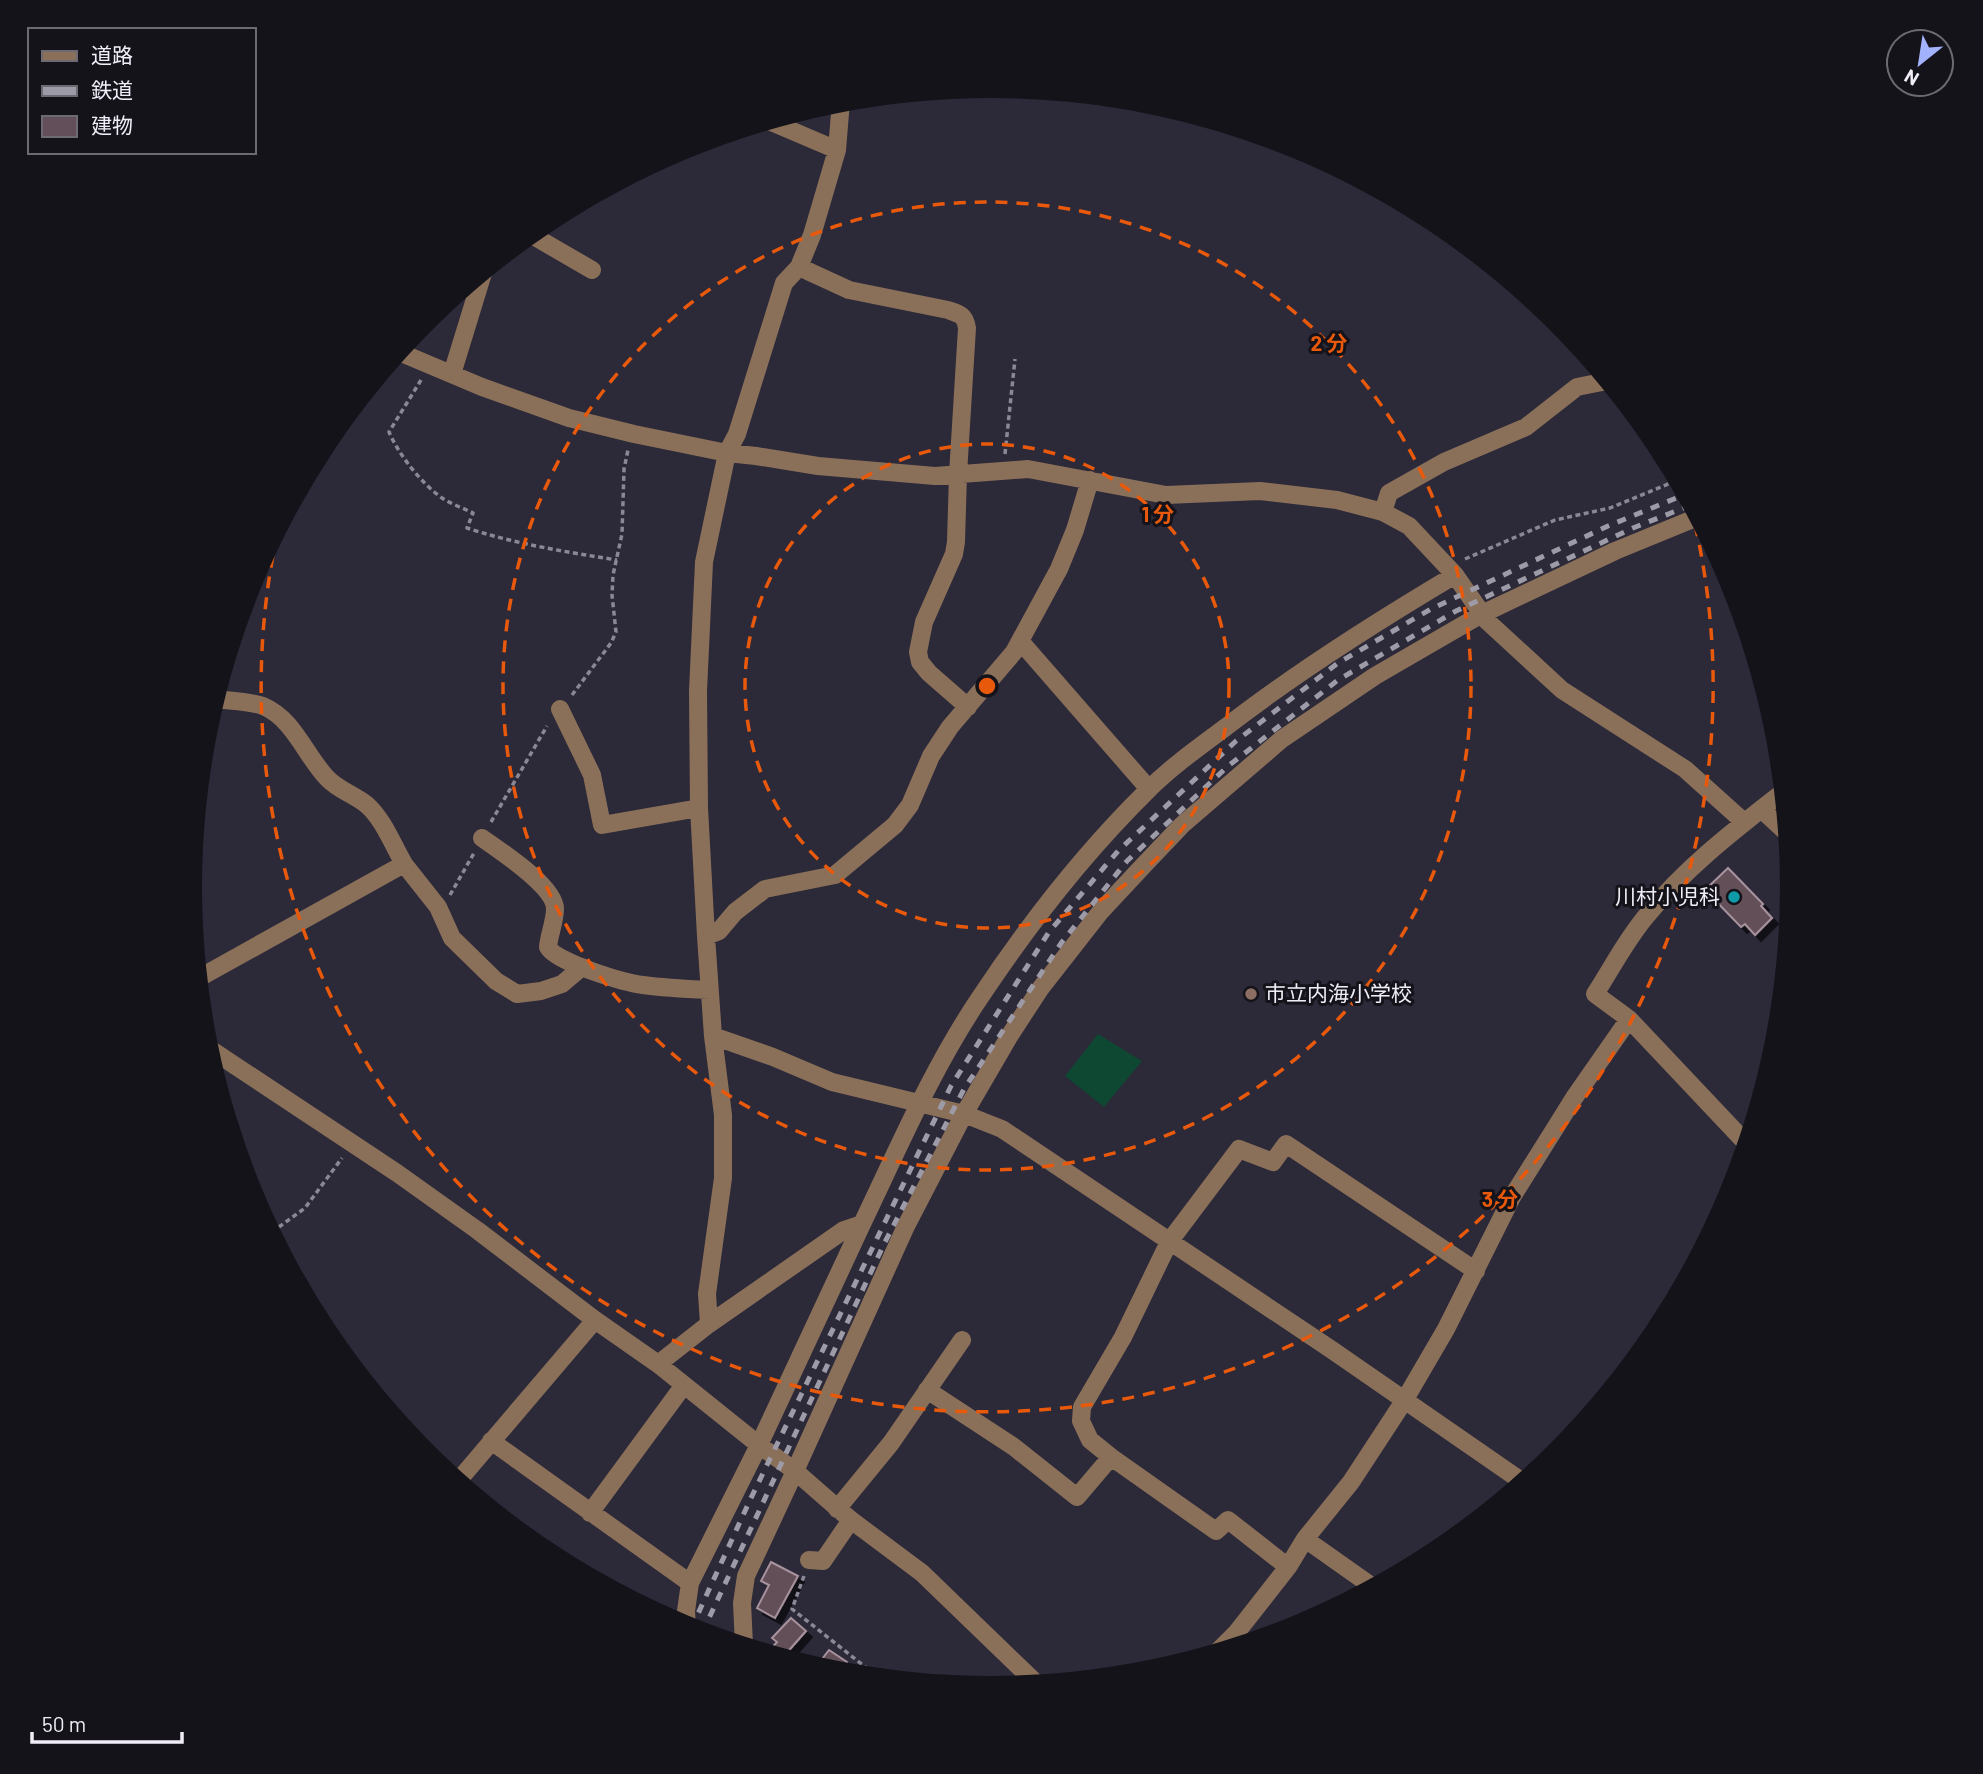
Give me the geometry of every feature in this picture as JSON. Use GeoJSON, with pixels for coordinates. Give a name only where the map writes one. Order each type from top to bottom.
{"type":"FeatureCollection","features":[{"type":"Feature","properties":{"kind":"street"},"geometry":{"type":"LineString","coordinates":[[709,1324],[707,1294],[723,1166],[723,1115],[709,990],[699,808],[698,691],[704,562],[727,453],[737,433],[784,283],[799,267],[813,235],[837,150],[840,113]]}},
{"type":"Feature","properties":{"kind":"street"},"geometry":{"type":"LineString","coordinates":[[782,127],[837,150]]}},
{"type":"Feature","properties":{"kind":"street"},"geometry":{"type":"LineString","coordinates":[[540,240],[592,270]]}},
{"type":"Feature","properties":{"kind":"street"},"geometry":{"type":"LineString","coordinates":[[799,267],[849,289],[948,310],[966,318],[954,554],[924,622],[918,652],[920,662],[929,673],[968,707]]}},
{"type":"Feature","properties":{"kind":"street"},"geometry":{"type":"LineString","coordinates":[[452,374],[478,288]]}},
{"type":"Feature","properties":{"kind":"street"},"geometry":{"type":"LineString","coordinates":[[408,356],[569,418],[727,453],[818,467],[935,476],[1028,469],[1166,495],[1261,491],[1337,500],[1383,512],[1409,526],[1451,571],[1487,621],[1562,690],[1685,769],[1744,822]]}},
{"type":"Feature","properties":{"kind":"street"},"geometry":{"type":"LineString","coordinates":[[1383,512],[1389,493],[1444,462],[1526,427],[1577,387],[1598,383]]}},
{"type":"Feature","properties":{"kind":"street"},"geometry":{"type":"LineString","coordinates":[[706,936],[719,931],[735,912],[765,889],[835,875],[895,825],[911,805],[931,756],[950,727],[1014,652],[1059,569],[1075,530],[1090,480]]}},
{"type":"Feature","properties":{"kind":"street"},"geometry":{"type":"LineString","coordinates":[[744,1636],[742,1603],[746,1576],[906,1226],[964,1114],[1010,1035],[1040,989],[1101,911],[1182,825],[1282,739],[1375,676],[1482,614],[1615,551],[1690,520]]}},
{"type":"Feature","properties":{"kind":"street"},"geometry":{"type":"LineString","coordinates":[[686,1614],[690,1583],[759,1445],[920,1104],[978,1001],[1027,932],[1091,851],[1149,789],[1267,695],[1451,571]]}},
{"type":"Feature","properties":{"kind":"street"},"geometry":{"type":"LineString","coordinates":[[1020,641],[1149,789]]}},
{"type":"Feature","properties":{"kind":"street"},"geometry":{"type":"LineString","coordinates":[[225,701],[262,706],[278,715],[329,780],[366,804],[379,820],[404,864],[440,912],[452,938],[496,981],[517,994],[541,991],[562,984],[582,967]]}},
{"type":"Feature","properties":{"kind":"street"},"geometry":{"type":"LineString","coordinates":[[560,709],[592,775],[601,825],[699,808]]}},
{"type":"Feature","properties":{"kind":"street"},"geometry":{"type":"LineString","coordinates":[[1740,1137],[1629,1019],[1595,994],[1646,915],[1671,887],[1775,798]]}},
{"type":"Feature","properties":{"kind":"street"},"geometry":{"type":"LineString","coordinates":[[1761,809],[1778,825]]}},
{"type":"Feature","properties":{"kind":"street"},"geometry":{"type":"LineString","coordinates":[[482,838],[520,866],[550,895],[555,910],[548,942],[550,951],[582,967],[640,985],[709,990]]}},
{"type":"Feature","properties":{"kind":"street"},"geometry":{"type":"LineString","coordinates":[[207,973],[404,864]]}},
{"type":"Feature","properties":{"kind":"street"},"geometry":{"type":"LineString","coordinates":[[1231,1638],[1288,1567],[1305,1539],[1350,1482],[1404,1401],[1476,1271],[1512,1197],[1574,1098],[1629,1019]]}},
{"type":"Feature","properties":{"kind":"street"},"geometry":{"type":"LineString","coordinates":[[713,1036],[774,1057],[832,1082],[964,1114],[1002,1129],[1332,1350],[1515,1477]]}},
{"type":"Feature","properties":{"kind":"street"},"geometry":{"type":"LineString","coordinates":[[221,1057],[477,1230],[595,1320],[658,1364],[794,1471],[844,1515],[922,1573],[1027,1675]]}},
{"type":"Feature","properties":{"kind":"street"},"geometry":{"type":"LineString","coordinates":[[1288,1567],[1228,1520],[1216,1531],[1111,1457],[1090,1440],[1081,1421],[1082,1407],[1123,1338],[1169,1242],[1239,1149],[1273,1162],[1286,1144],[1476,1271]]}},
{"type":"Feature","properties":{"kind":"street"},"geometry":{"type":"LineString","coordinates":[[658,1364],[709,1324],[844,1230],[862,1224]]}},
{"type":"Feature","properties":{"kind":"street"},"geometry":{"type":"LineString","coordinates":[[464,1474],[595,1320]]}},
{"type":"Feature","properties":{"kind":"street"},"geometry":{"type":"LineString","coordinates":[[809,1560],[823,1562],[844,1515],[962,1340]]}},
{"type":"Feature","properties":{"kind":"street"},"geometry":{"type":"LineString","coordinates":[[590,1513],[684,1385]]}},
{"type":"Feature","properties":{"kind":"street"},"geometry":{"type":"LineString","coordinates":[[927,1390],[1014,1447],[1077,1497],[1111,1457]]}},
{"type":"Feature","properties":{"kind":"street"},"geometry":{"type":"LineString","coordinates":[[491,1441],[690,1583]]}},
{"type":"Feature","properties":{"kind":"street"},"geometry":{"type":"LineString","coordinates":[[1305,1539],[1365,1581]]}},
{"type":"Feature","properties":{"kind":"path"},"geometry":{"type":"LineString","coordinates":[[1003,471],[1015,359]]}},
{"type":"Feature","properties":{"kind":"path"},"geometry":{"type":"LineString","coordinates":[[430,365],[389,432],[394,444],[429,487],[443,499],[473,513],[467,528],[500,539],[542,548],[617,560]]}},
{"type":"Feature","properties":{"kind":"path"},"geometry":{"type":"LineString","coordinates":[[440,912],[545,729],[580,686],[617,632],[612,595],[622,534],[624,469],[631,433]]}},
{"type":"Feature","properties":{"kind":"path"},"geometry":{"type":"LineString","coordinates":[[1451,571],[1555,520],[1610,508],[1669,484]]}},
{"type":"Feature","properties":{"kind":"path"},"geometry":{"type":"LineString","coordinates":[[280,1226],[305,1208],[352,1143]]}},
{"type":"Feature","properties":{"kind":"path"},"geometry":{"type":"LineString","coordinates":[[809,1560],[792,1609],[863,1665]]}},
{"type":"Feature","properties":{"kind":"green space"},"geometry":{"type":"Polygon","coordinates":[[[1098,1034],[1142,1061],[1104,1107],[1065,1076],[1098,1034]]]}},
{"type":"Feature","properties":{"kind":"building","name":"川村小児科"},"geometry":{"type":"Polygon","coordinates":[[[1728,868],[1763,904],[1761,906],[1772,918],[1755,935],[1745,924],[1741,927],[1705,890],[1728,868]]]}},
{"type":"Feature","properties":{"kind":"building"},"geometry":{"type":"Polygon","coordinates":[[[771,1562],[798,1576],[775,1618],[757,1608],[769,1585],[761,1581],[771,1562]]]}},
{"type":"Feature","properties":{"kind":"building"},"geometry":{"type":"Polygon","coordinates":[[[791,1618],[806,1631],[790,1650],[774,1645],[777,1642],[772,1638],[791,1618]]]}},
{"type":"Feature","properties":{"kind":"building"},"geometry":{"type":"Polygon","coordinates":[[[829,1650],[847,1662],[838,1661],[823,1658],[829,1650]]]}},
{"type":"Feature","properties":{"kind":"railway"},"geometry":{"type":"LineString","coordinates":[[696,1618],[750,1500],[951,1086],[1049,932],[1118,851],[1236,741],[1338,663],[1431,609],[1608,526],[1677,498]]}},
{"type":"Feature","properties":{"kind":"railway"},"geometry":{"type":"LineString","coordinates":[[707,1622],[884,1244],[964,1089],[1062,942],[1127,861],[1227,767],[1338,680],[1456,611],[1633,528],[1683,508]]}},
{"type":"Feature","properties":{"kind":"place","name":"川村小児科"},"geometry":{"type":"Point","coordinates":[1734,897]}},
{"type":"Feature","properties":{"kind":"place","name":"市立内海小学校"},"geometry":{"type":"Point","coordinates":[1251,994]}}]}
